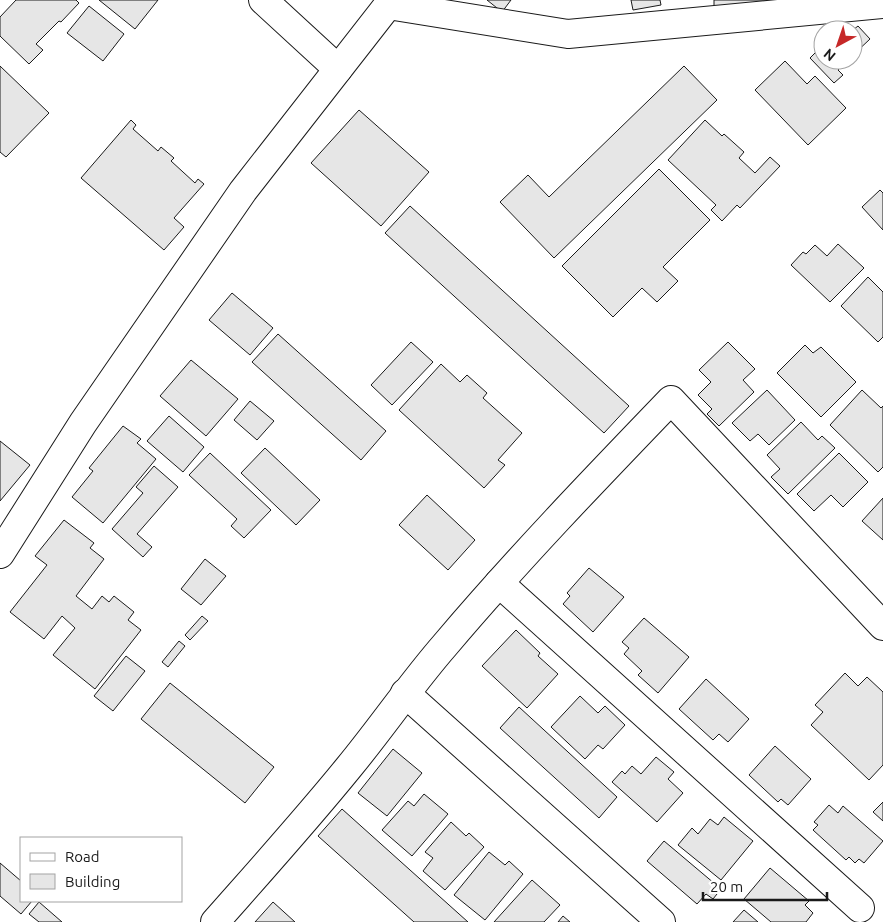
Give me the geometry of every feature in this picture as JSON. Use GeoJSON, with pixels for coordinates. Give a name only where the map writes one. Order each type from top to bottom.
{"type":"FeatureCollection","features":[{"type":"Feature","properties":{"kind":"street"},"geometry":{"type":"LineString","coordinates":[[264,0],[338,69]]}},
{"type":"Feature","properties":{"kind":"street"},"geometry":{"type":"LineString","coordinates":[[0,554],[82,423],[237,199],[390,2],[568,34],[883,4]]}},
{"type":"Feature","properties":{"kind":"street"},"geometry":{"type":"LineString","coordinates":[[215,922],[312,813],[405,693],[540,536],[671,400],[883,626]]}},
{"type":"Feature","properties":{"kind":"street"},"geometry":{"type":"LineString","coordinates":[[499,583],[860,908]]}},
{"type":"Feature","properties":{"kind":"street"},"geometry":{"type":"LineString","coordinates":[[405,693],[661,922]]}},
{"type":"Feature","properties":{"kind":"building"},"geometry":{"type":"Polygon","coordinates":[[[16,0],[76,0],[79,3],[36,44],[43,50],[29,64],[0,36],[0,17],[16,0]]]}},
{"type":"Feature","properties":{"kind":"building"},"geometry":{"type":"Polygon","coordinates":[[[99,0],[158,0],[135,29],[99,0]]]}},
{"type":"Feature","properties":{"kind":"building"},"geometry":{"type":"Polygon","coordinates":[[[487,0],[511,0],[502,12],[487,0]]]}},
{"type":"Feature","properties":{"kind":"building"},"geometry":{"type":"Polygon","coordinates":[[[631,0],[660,0],[661,5],[633,10],[631,0]]]}},
{"type":"Feature","properties":{"kind":"building"},"geometry":{"type":"Polygon","coordinates":[[[714,0],[774,0],[775,5],[714,6],[714,0]]]}},
{"type":"Feature","properties":{"kind":"building"},"geometry":{"type":"Polygon","coordinates":[[[89,6],[124,34],[103,61],[67,33],[89,6]]]}},
{"type":"Feature","properties":{"kind":"building"},"geometry":{"type":"Polygon","coordinates":[[[863,31],[870,39],[863,46],[863,31]]]}},
{"type":"Feature","properties":{"kind":"building"},"geometry":{"type":"Polygon","coordinates":[[[785,61],[807,84],[815,76],[846,108],[808,145],[755,90],[785,61]]]}},
{"type":"Feature","properties":{"kind":"building"},"geometry":{"type":"Polygon","coordinates":[[[0,66],[49,113],[6,157],[0,152],[0,66]]]}},
{"type":"Feature","properties":{"kind":"building"},"geometry":{"type":"Polygon","coordinates":[[[684,66],[717,100],[554,258],[500,202],[528,175],[549,197],[684,66]]]}},
{"type":"Feature","properties":{"kind":"building"},"geometry":{"type":"Polygon","coordinates":[[[822,70],[838,70],[843,75],[834,83],[822,70]]]}},
{"type":"Feature","properties":{"kind":"building"},"geometry":{"type":"Polygon","coordinates":[[[359,110],[429,172],[381,226],[311,163],[359,110]]]}},
{"type":"Feature","properties":{"kind":"building"},"geometry":{"type":"Polygon","coordinates":[[[131,120],[136,125],[133,129],[158,151],[161,147],[174,158],[171,161],[195,183],[198,179],[204,184],[174,218],[184,227],[164,250],[81,178],[131,120]]]}},
{"type":"Feature","properties":{"kind":"building"},"geometry":{"type":"Polygon","coordinates":[[[705,120],[722,136],[724,134],[744,152],[739,158],[755,173],[770,157],[780,166],[740,208],[737,205],[722,221],[711,210],[716,205],[668,160],[705,120]]]}},
{"type":"Feature","properties":{"kind":"building"},"geometry":{"type":"Polygon","coordinates":[[[659,169],[710,220],[663,267],[678,281],[657,302],[642,288],[613,317],[562,266],[659,169]]]}},
{"type":"Feature","properties":{"kind":"building"},"geometry":{"type":"Polygon","coordinates":[[[880,190],[883,193],[883,230],[862,207],[880,190]]]}},
{"type":"Feature","properties":{"kind":"building"},"geometry":{"type":"Polygon","coordinates":[[[410,206],[629,406],[604,433],[385,233],[410,206]]]}},
{"type":"Feature","properties":{"kind":"building"},"geometry":{"type":"Polygon","coordinates":[[[838,244],[864,268],[830,302],[791,265],[803,252],[806,254],[815,245],[827,256],[838,244]]]}},
{"type":"Feature","properties":{"kind":"building"},"geometry":{"type":"Polygon","coordinates":[[[868,277],[883,292],[883,337],[878,342],[841,306],[868,277]]]}},
{"type":"Feature","properties":{"kind":"building"},"geometry":{"type":"Polygon","coordinates":[[[232,293],[273,328],[250,355],[209,320],[232,293]]]}},
{"type":"Feature","properties":{"kind":"building"},"geometry":{"type":"Polygon","coordinates":[[[278,334],[386,431],[361,460],[252,362],[278,334]]]}},
{"type":"Feature","properties":{"kind":"building"},"geometry":{"type":"Polygon","coordinates":[[[411,342],[433,362],[392,405],[371,385],[411,342]]]}},
{"type":"Feature","properties":{"kind":"building"},"geometry":{"type":"Polygon","coordinates":[[[728,342],[755,369],[743,380],[754,392],[719,426],[707,414],[712,409],[698,395],[711,382],[699,370],[728,342]]]}},
{"type":"Feature","properties":{"kind":"building"},"geometry":{"type":"Polygon","coordinates":[[[805,345],[813,353],[821,347],[856,382],[821,417],[777,373],[805,345]]]}},
{"type":"Feature","properties":{"kind":"building"},"geometry":{"type":"Polygon","coordinates":[[[191,360],[238,399],[206,436],[160,396],[191,360]]]}},
{"type":"Feature","properties":{"kind":"building"},"geometry":{"type":"Polygon","coordinates":[[[441,364],[460,382],[467,375],[487,393],[483,398],[522,433],[498,460],[505,465],[484,488],[399,410],[441,364]]]}},
{"type":"Feature","properties":{"kind":"building"},"geometry":{"type":"Polygon","coordinates":[[[767,390],[795,420],[769,445],[758,434],[750,441],[732,423],[767,390]]]}},
{"type":"Feature","properties":{"kind":"building"},"geometry":{"type":"Polygon","coordinates":[[[862,390],[881,408],[883,406],[883,467],[878,472],[830,425],[862,390]]]}},
{"type":"Feature","properties":{"kind":"building"},"geometry":{"type":"Polygon","coordinates":[[[250,401],[274,421],[257,440],[234,420],[250,401]]]}},
{"type":"Feature","properties":{"kind":"building"},"geometry":{"type":"Polygon","coordinates":[[[169,416],[204,447],[183,472],[147,441],[169,416]]]}},
{"type":"Feature","properties":{"kind":"building"},"geometry":{"type":"Polygon","coordinates":[[[801,422],[818,440],[822,436],[835,448],[788,494],[771,477],[780,469],[767,455],[801,422]]]}},
{"type":"Feature","properties":{"kind":"building"},"geometry":{"type":"Polygon","coordinates":[[[123,426],[141,439],[137,443],[156,459],[103,523],[72,497],[93,471],[89,468],[123,426]]]}},
{"type":"Feature","properties":{"kind":"building"},"geometry":{"type":"Polygon","coordinates":[[[0,441],[30,465],[0,501],[0,441]]]}},
{"type":"Feature","properties":{"kind":"building"},"geometry":{"type":"Polygon","coordinates":[[[265,448],[320,500],[296,525],[241,473],[265,448]]]}},
{"type":"Feature","properties":{"kind":"building"},"geometry":{"type":"Polygon","coordinates":[[[210,453],[271,510],[244,538],[231,526],[237,519],[189,475],[210,453]]]}},
{"type":"Feature","properties":{"kind":"building"},"geometry":{"type":"Polygon","coordinates":[[[839,453],[868,482],[843,507],[831,495],[814,511],[797,494],[839,453]]]}},
{"type":"Feature","properties":{"kind":"building"},"geometry":{"type":"Polygon","coordinates":[[[154,466],[178,487],[137,534],[152,547],[143,557],[112,529],[143,493],[136,487],[154,466]]]}},
{"type":"Feature","properties":{"kind":"building"},"geometry":{"type":"Polygon","coordinates":[[[427,495],[475,540],[448,570],[399,525],[427,495]]]}},
{"type":"Feature","properties":{"kind":"building"},"geometry":{"type":"Polygon","coordinates":[[[883,498],[883,540],[862,521],[883,498]]]}},
{"type":"Feature","properties":{"kind":"building"},"geometry":{"type":"Polygon","coordinates":[[[64,520],[94,543],[90,548],[104,559],[76,596],[92,609],[102,596],[109,602],[114,596],[134,612],[128,620],[141,630],[95,689],[53,655],[75,628],[62,616],[44,639],[10,612],[47,565],[35,556],[64,520]]]}},
{"type":"Feature","properties":{"kind":"building"},"geometry":{"type":"Polygon","coordinates":[[[205,559],[226,576],[201,605],[181,589],[205,559]]]}},
{"type":"Feature","properties":{"kind":"building"},"geometry":{"type":"Polygon","coordinates":[[[589,568],[624,597],[593,632],[563,604],[570,596],[567,593],[589,568]]]}},
{"type":"Feature","properties":{"kind":"building"},"geometry":{"type":"Polygon","coordinates":[[[202,616],[208,621],[190,640],[185,635],[202,616]]]}},
{"type":"Feature","properties":{"kind":"building"},"geometry":{"type":"Polygon","coordinates":[[[644,618],[689,657],[658,693],[638,675],[642,671],[624,654],[629,648],[622,642],[644,618]]]}},
{"type":"Feature","properties":{"kind":"building"},"geometry":{"type":"Polygon","coordinates":[[[516,630],[540,653],[538,656],[558,674],[527,708],[482,666],[516,630]]]}},
{"type":"Feature","properties":{"kind":"building"},"geometry":{"type":"Polygon","coordinates":[[[179,641],[185,646],[168,667],[162,662],[179,641]]]}},
{"type":"Feature","properties":{"kind":"building"},"geometry":{"type":"Polygon","coordinates":[[[126,656],[145,671],[113,711],[94,696],[126,656]]]}},
{"type":"Feature","properties":{"kind":"building"},"geometry":{"type":"Polygon","coordinates":[[[845,673],[858,686],[867,677],[883,692],[883,765],[869,780],[811,725],[823,712],[815,705],[845,673]]]}},
{"type":"Feature","properties":{"kind":"building"},"geometry":{"type":"Polygon","coordinates":[[[706,679],[749,719],[728,742],[719,734],[713,740],[679,709],[706,679]]]}},
{"type":"Feature","properties":{"kind":"building"},"geometry":{"type":"Polygon","coordinates":[[[170,683],[274,767],[245,803],[141,719],[170,683]]]}},
{"type":"Feature","properties":{"kind":"building"},"geometry":{"type":"Polygon","coordinates":[[[580,696],[598,713],[605,706],[625,725],[603,749],[598,745],[585,759],[551,727],[580,696]]]}},
{"type":"Feature","properties":{"kind":"building"},"geometry":{"type":"Polygon","coordinates":[[[519,707],[617,797],[599,818],[500,728],[519,707]]]}},
{"type":"Feature","properties":{"kind":"building"},"geometry":{"type":"Polygon","coordinates":[[[775,746],[811,779],[788,805],[781,799],[778,802],[749,775],[775,746]]]}},
{"type":"Feature","properties":{"kind":"building"},"geometry":{"type":"Polygon","coordinates":[[[393,749],[422,773],[387,816],[358,793],[393,749]]]}},
{"type":"Feature","properties":{"kind":"building"},"geometry":{"type":"Polygon","coordinates":[[[656,757],[674,772],[668,779],[683,793],[657,822],[612,782],[622,771],[625,774],[632,766],[641,774],[656,757]]]}},
{"type":"Feature","properties":{"kind":"building"},"geometry":{"type":"Polygon","coordinates":[[[424,794],[448,814],[412,856],[382,830],[408,801],[414,806],[424,794]]]}},
{"type":"Feature","properties":{"kind":"building"},"geometry":{"type":"Polygon","coordinates":[[[883,802],[883,821],[873,812],[883,802]]]}},
{"type":"Feature","properties":{"kind":"building"},"geometry":{"type":"Polygon","coordinates":[[[829,805],[838,813],[843,806],[883,841],[864,863],[859,859],[855,863],[849,857],[846,860],[813,830],[818,825],[814,822],[829,805]]]}},
{"type":"Feature","properties":{"kind":"building"},"geometry":{"type":"Polygon","coordinates":[[[342,809],[468,922],[414,922],[318,836],[342,809]]]}},
{"type":"Feature","properties":{"kind":"building"},"geometry":{"type":"Polygon","coordinates":[[[724,817],[753,841],[721,880],[678,845],[692,828],[698,834],[710,819],[718,825],[724,817]]]}},
{"type":"Feature","properties":{"kind":"building"},"geometry":{"type":"Polygon","coordinates":[[[451,822],[466,836],[469,833],[484,847],[445,890],[423,871],[433,858],[425,852],[451,822]]]}},
{"type":"Feature","properties":{"kind":"building"},"geometry":{"type":"Polygon","coordinates":[[[664,841],[721,889],[713,899],[706,894],[697,904],[647,861],[664,841]]]}},
{"type":"Feature","properties":{"kind":"building"},"geometry":{"type":"Polygon","coordinates":[[[489,852],[505,865],[509,861],[523,874],[485,920],[454,895],[489,852]]]}},
{"type":"Feature","properties":{"kind":"building"},"geometry":{"type":"Polygon","coordinates":[[[0,863],[20,880],[20,902],[31,902],[21,914],[0,896],[0,863]]]}},
{"type":"Feature","properties":{"kind":"building"},"geometry":{"type":"Polygon","coordinates":[[[770,868],[809,901],[805,905],[813,913],[806,922],[771,922],[744,899],[770,868]]]}},
{"type":"Feature","properties":{"kind":"building"},"geometry":{"type":"Polygon","coordinates":[[[532,880],[560,905],[544,922],[494,922],[532,880]]]}},
{"type":"Feature","properties":{"kind":"building"},"geometry":{"type":"Polygon","coordinates":[[[39,902],[62,922],[39,922],[29,914],[39,902]]]}},
{"type":"Feature","properties":{"kind":"building"},"geometry":{"type":"Polygon","coordinates":[[[273,902],[295,922],[255,922],[273,902]]]}},
{"type":"Feature","properties":{"kind":"building"},"geometry":{"type":"Polygon","coordinates":[[[744,910],[758,922],[733,922],[744,910]]]}},
{"type":"Feature","properties":{"kind":"building"},"geometry":{"type":"Polygon","coordinates":[[[563,916],[570,922],[558,922],[563,916]]]}}]}
